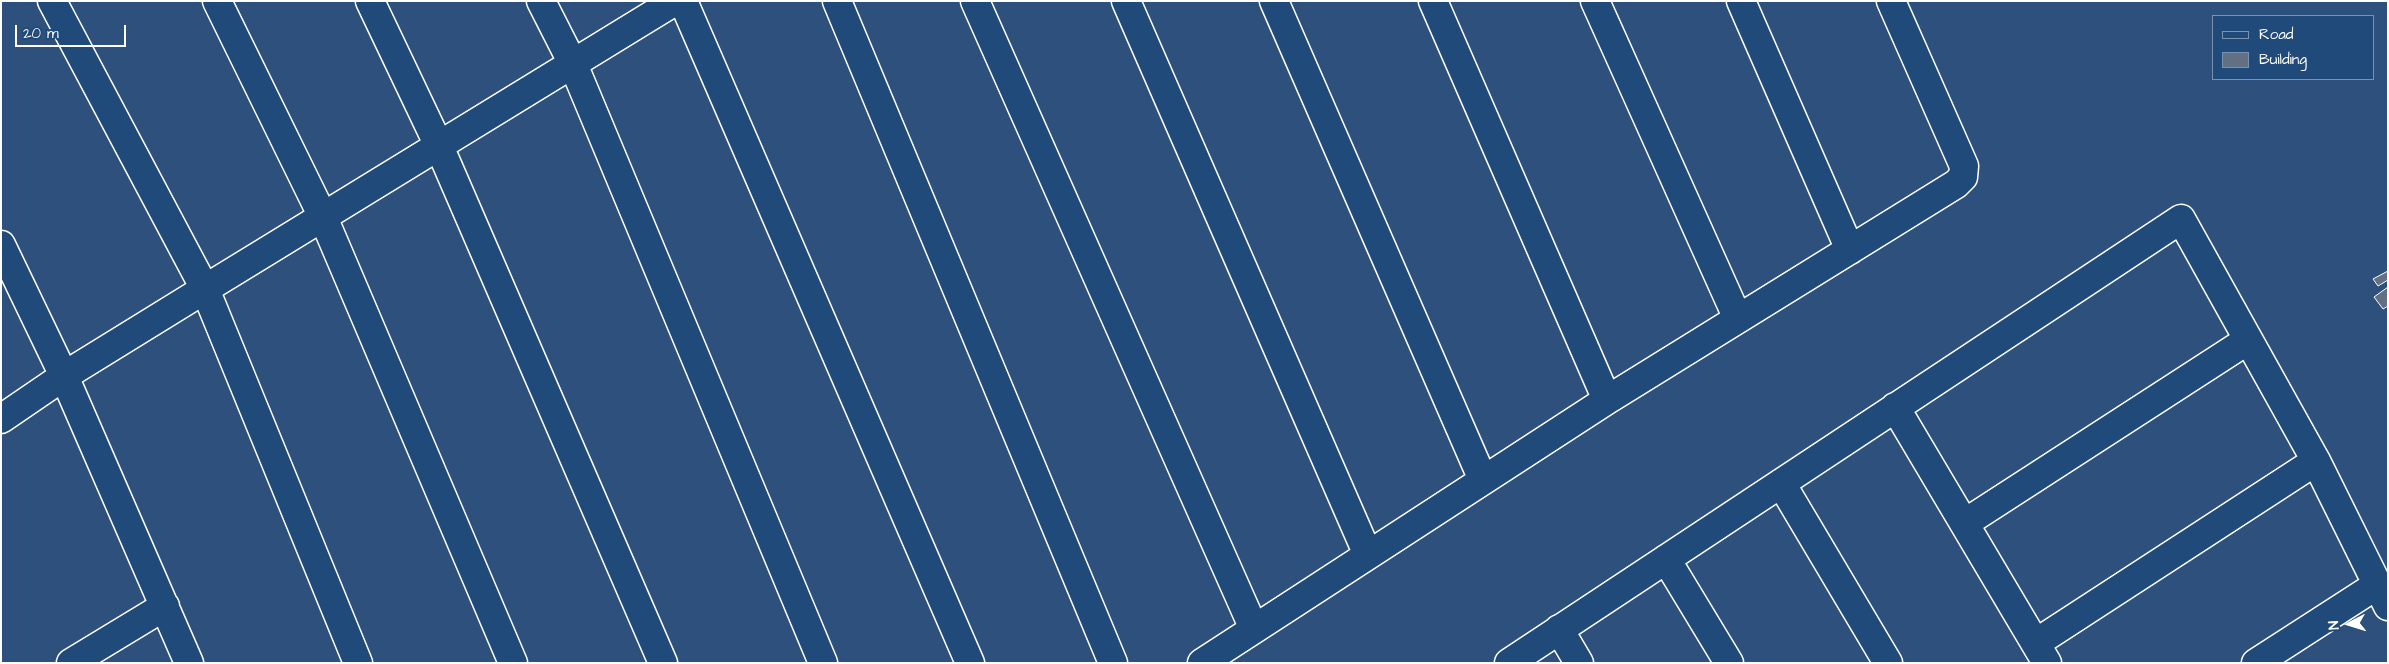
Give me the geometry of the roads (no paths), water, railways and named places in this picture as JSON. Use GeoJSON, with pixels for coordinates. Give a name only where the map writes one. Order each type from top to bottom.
{"type":"FeatureCollection","features":[{"type":"Feature","properties":{"kind":"street"},"geometry":{"type":"LineString","coordinates":[[52,1],[205,289],[358,663]]}},
{"type":"Feature","properties":{"kind":"street"},"geometry":{"type":"LineString","coordinates":[[217,1],[323,217],[513,663]]}},
{"type":"Feature","properties":{"kind":"street"},"geometry":{"type":"LineString","coordinates":[[370,1],[439,146],[663,663]]}},
{"type":"Feature","properties":{"kind":"street"},"geometry":{"type":"LineString","coordinates":[[541,1],[573,64],[824,663]]}},
{"type":"Feature","properties":{"kind":"street"},"geometry":{"type":"LineString","coordinates":[[1,419],[64,376],[675,1]]}},
{"type":"Feature","properties":{"kind":"street"},"geometry":{"type":"LineString","coordinates":[[683,1],[970,663]]}},
{"type":"Feature","properties":{"kind":"street"},"geometry":{"type":"LineString","coordinates":[[836,1],[1113,663]]}},
{"type":"Feature","properties":{"kind":"street"},"geometry":{"type":"LineString","coordinates":[[975,1],[1254,629]]}},
{"type":"Feature","properties":{"kind":"street"},"geometry":{"type":"LineString","coordinates":[[1126,1],[1368,555]]}},
{"type":"Feature","properties":{"kind":"street"},"geometry":{"type":"LineString","coordinates":[[1274,1],[1483,480]]}},
{"type":"Feature","properties":{"kind":"street"},"geometry":{"type":"LineString","coordinates":[[1433,1],[1607,400]]}},
{"type":"Feature","properties":{"kind":"street"},"geometry":{"type":"LineString","coordinates":[[1595,1],[1738,319]]}},
{"type":"Feature","properties":{"kind":"street"},"geometry":{"type":"LineString","coordinates":[[1741,1],[1850,250]]}},
{"type":"Feature","properties":{"kind":"street"},"geometry":{"type":"LineString","coordinates":[[1202,663],[1607,400],[1956,184],[1963,177],[1964,166],[1891,1]]}},
{"type":"Feature","properties":{"kind":"street"},"geometry":{"type":"LineString","coordinates":[[1509,663],[2181,219],[2316,461],[2383,596],[2256,663]]}},
{"type":"Feature","properties":{"kind":"street"},"geometry":{"type":"LineString","coordinates":[[1,245],[64,376],[189,663]]}},
{"type":"Feature","properties":{"kind":"street"},"geometry":{"type":"LineString","coordinates":[[1965,523],[2248,340]]}},
{"type":"Feature","properties":{"kind":"street"},"geometry":{"type":"LineString","coordinates":[[1895,407],[2042,653],[2316,461]]}},
{"type":"Feature","properties":{"kind":"street"},"geometry":{"type":"LineString","coordinates":[[1781,483],[1888,663]]}},
{"type":"Feature","properties":{"kind":"street"},"geometry":{"type":"LineString","coordinates":[[1666,558],[1729,663]]}},
{"type":"Feature","properties":{"kind":"street"},"geometry":{"type":"LineString","coordinates":[[71,663],[165,606]]}},
{"type":"Feature","properties":{"kind":"street"},"geometry":{"type":"LineString","coordinates":[[1559,629],[1579,663]]}}]}
